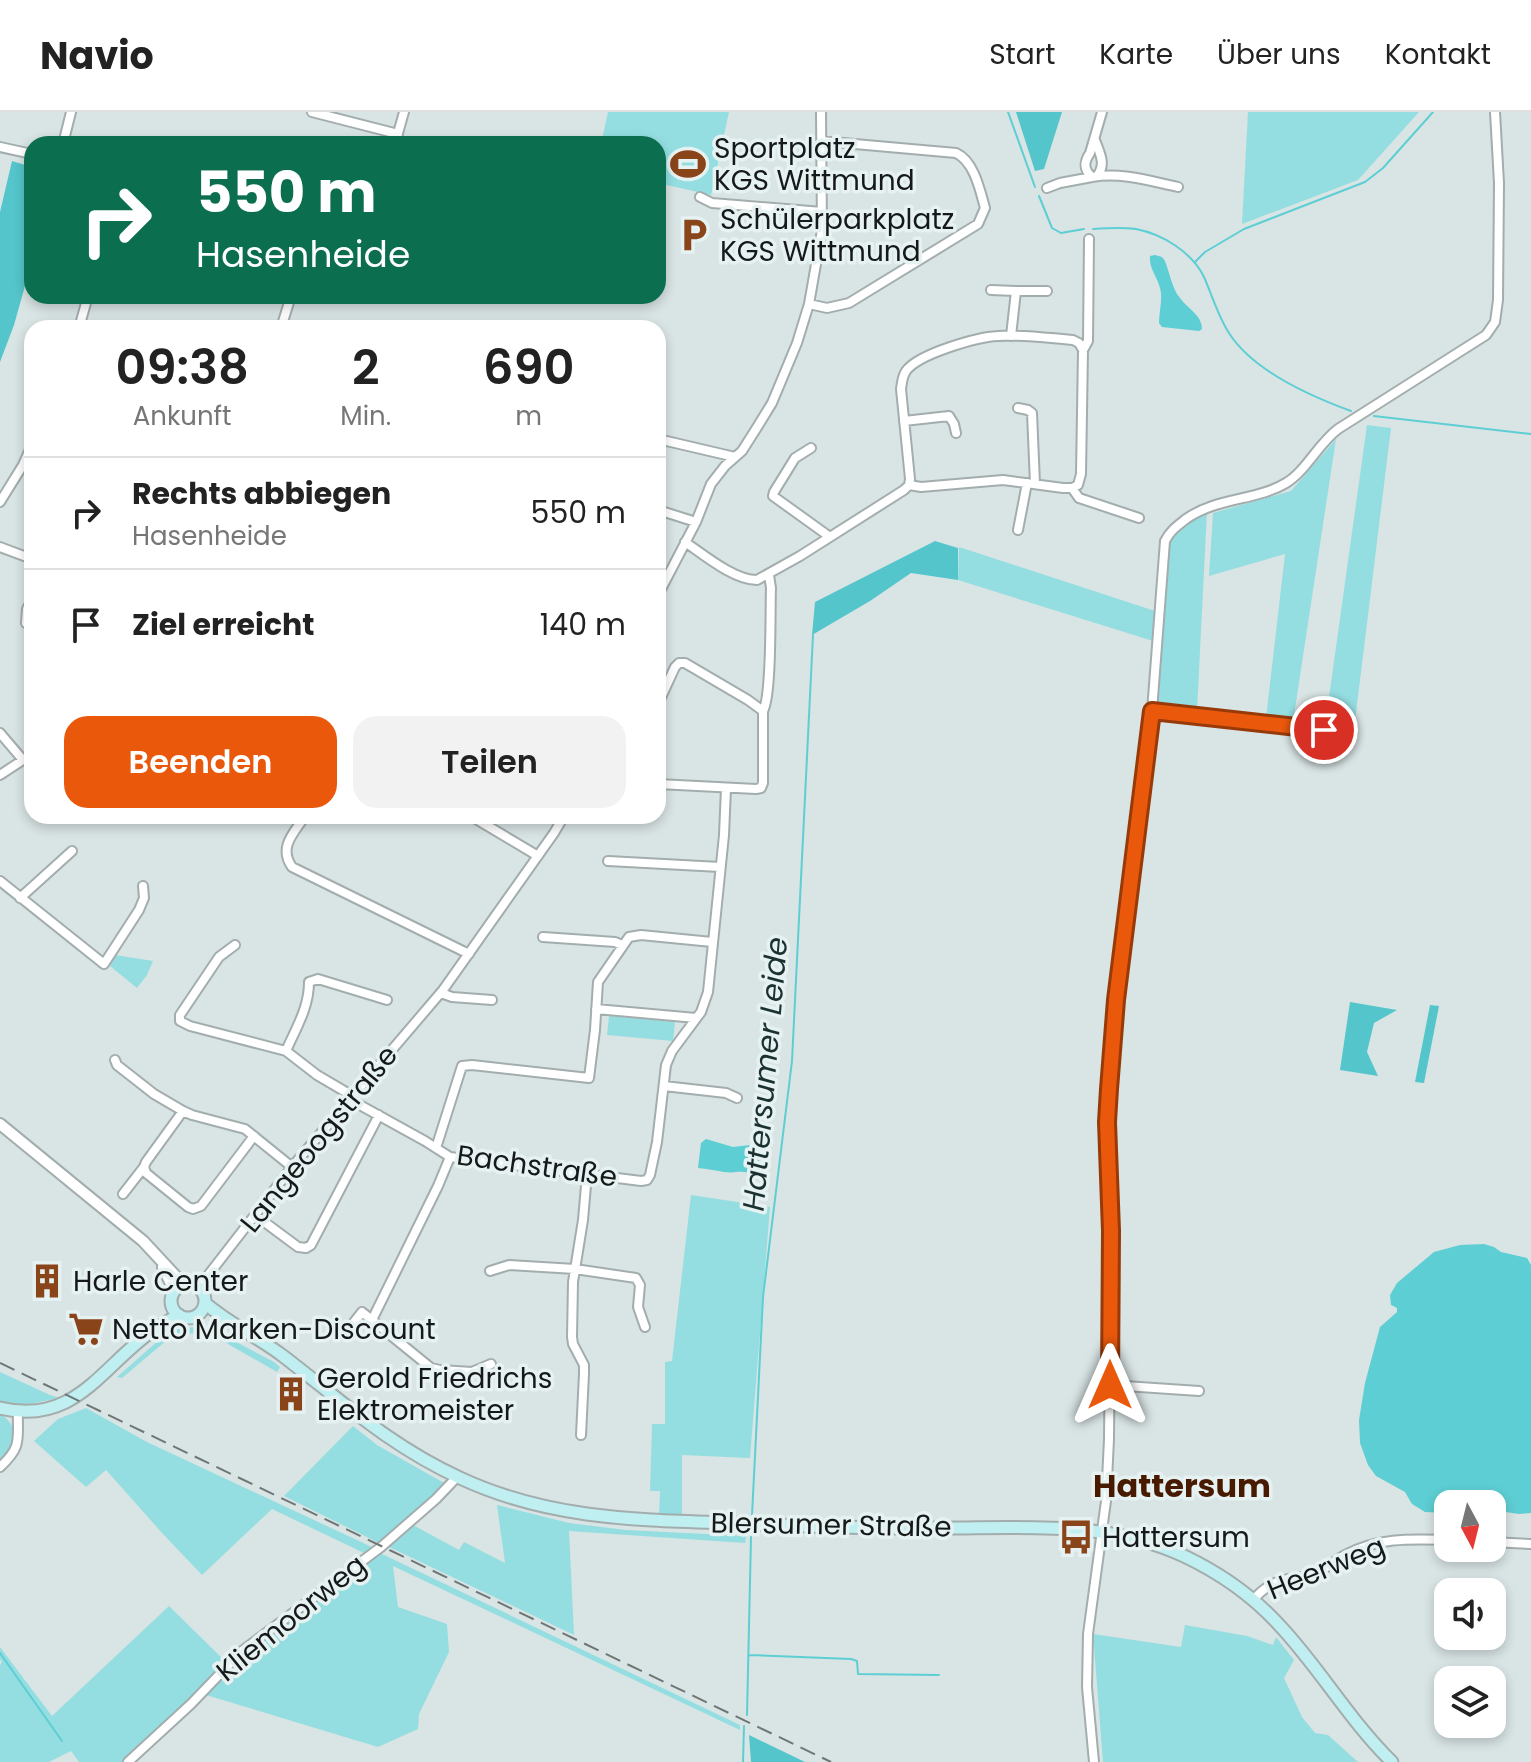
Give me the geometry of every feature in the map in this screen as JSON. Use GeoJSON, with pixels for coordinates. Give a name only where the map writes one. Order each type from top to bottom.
{"type":"FeatureCollection","features":[{"type":"Feature","properties":{"kind":"main road"},"geometry":{"type":"LineString","coordinates":[[189,1283],[199,1287],[205,1297],[203,1308],[190,1318],[175,1311],[170,1301],[178,1287],[189,1283]]}},
{"type":"Feature","properties":{"kind":"main road","name":"Blersumer Straße"},"geometry":{"type":"LineString","coordinates":[[203,1308],[269,1345],[393,1442],[457,1477],[500,1495],[535,1505],[564,1512],[631,1520],[880,1528],[1061,1528],[1134,1538],[1176,1553],[1215,1573],[1253,1600],[1294,1642],[1374,1745],[1392,1762]]}},
{"type":"Feature","properties":{"kind":"main road"},"geometry":{"type":"LineString","coordinates":[[0,1408],[37,1410],[65,1403],[81,1395],[175,1311]]}},
{"type":"Feature","properties":{"kind":"street"},"geometry":{"type":"LineString","coordinates":[[65,136],[71,112]]}},
{"type":"Feature","properties":{"kind":"street"},"geometry":{"type":"LineString","coordinates":[[312,112],[398,134],[404,112]]}},
{"type":"Feature","properties":{"kind":"street"},"geometry":{"type":"LineString","coordinates":[[666,579],[696,522],[711,484],[748,443],[772,403],[797,343],[809,304],[822,230],[821,112]]}},
{"type":"Feature","properties":{"kind":"street"},"geometry":{"type":"LineString","coordinates":[[1095,176],[1087,172],[1085,164],[1102,112]]}},
{"type":"Feature","properties":{"kind":"street"},"geometry":{"type":"LineString","coordinates":[[1094,1762],[1087,1687],[1088,1634],[1108,1472],[1111,1231],[1107,1122],[1118,984],[1152,711],[1164,551],[1169,533],[1192,515],[1207,507],[1273,489],[1287,482],[1300,471],[1325,439],[1338,429],[1492,329],[1497,316],[1499,263],[1495,112]]}},
{"type":"Feature","properties":{"kind":"street"},"geometry":{"type":"LineString","coordinates":[[1094,139],[1102,160],[1101,172],[1095,176]]}},
{"type":"Feature","properties":{"kind":"street"},"geometry":{"type":"LineString","coordinates":[[809,304],[827,308],[849,303],[978,224],[985,208],[968,162],[956,153],[821,141]]}},
{"type":"Feature","properties":{"kind":"street"},"geometry":{"type":"LineString","coordinates":[[0,147],[24,152]]}},
{"type":"Feature","properties":{"kind":"street"},"geometry":{"type":"LineString","coordinates":[[1047,188],[1095,176],[1129,177],[1178,187]]}},
{"type":"Feature","properties":{"kind":"street"},"geometry":{"type":"LineString","coordinates":[[700,197],[712,203],[822,212]]}},
{"type":"Feature","properties":{"kind":"street"},"geometry":{"type":"LineString","coordinates":[[909,485],[921,487],[1003,480],[1072,488],[1078,485],[1081,474],[1083,350],[1088,341],[1089,239]]}},
{"type":"Feature","properties":{"kind":"street"},"geometry":{"type":"LineString","coordinates":[[991,290],[1047,291]]}},
{"type":"Feature","properties":{"kind":"street"},"geometry":{"type":"LineString","coordinates":[[1011,336],[1016,291]]}},
{"type":"Feature","properties":{"kind":"street"},"geometry":{"type":"LineString","coordinates":[[685,542],[743,578],[757,580],[769,575],[909,485],[901,389],[907,370],[914,364],[946,348],[996,336],[1073,340],[1083,350]]}},
{"type":"Feature","properties":{"kind":"street"},"geometry":{"type":"LineString","coordinates":[[1018,408],[1032,413],[1031,483],[1018,530]]}},
{"type":"Feature","properties":{"kind":"street"},"geometry":{"type":"LineString","coordinates":[[904,421],[949,416],[956,433]]}},
{"type":"Feature","properties":{"kind":"street"},"geometry":{"type":"LineString","coordinates":[[666,441],[735,457]]}},
{"type":"Feature","properties":{"kind":"street"},"geometry":{"type":"LineString","coordinates":[[811,448],[795,458],[773,496],[830,537]]}},
{"type":"Feature","properties":{"kind":"street"},"geometry":{"type":"LineString","coordinates":[[0,502],[24,463]]}},
{"type":"Feature","properties":{"kind":"street"},"geometry":{"type":"LineString","coordinates":[[1072,488],[1079,498],[1139,518]]}},
{"type":"Feature","properties":{"kind":"street"},"geometry":{"type":"LineString","coordinates":[[666,513],[696,522]]}},
{"type":"Feature","properties":{"kind":"street"},"geometry":{"type":"LineString","coordinates":[[0,547],[24,556]]}},
{"type":"Feature","properties":{"kind":"street"},"geometry":{"type":"LineString","coordinates":[[666,784],[761,788],[763,711],[767,705],[768,680],[769,575]]}},
{"type":"Feature","properties":{"kind":"street"},"geometry":{"type":"LineString","coordinates":[[666,687],[675,667],[685,663],[763,711]]}},
{"type":"Feature","properties":{"kind":"street"},"geometry":{"type":"LineString","coordinates":[[1152,711],[1352,734]]}},
{"type":"Feature","properties":{"kind":"street"},"geometry":{"type":"LineString","coordinates":[[0,733],[23,760],[0,775]]}},
{"type":"Feature","properties":{"kind":"street","name":"Bachstraße"},"geometry":{"type":"LineString","coordinates":[[286,1051],[350,1097],[450,1157],[647,1180],[657,1142],[666,1065],[672,1051],[701,1012],[708,992],[726,788]]}},
{"type":"Feature","properties":{"kind":"street"},"geometry":{"type":"LineString","coordinates":[[300,824],[286,849],[286,859],[292,867],[469,954]]}},
{"type":"Feature","properties":{"kind":"street"},"geometry":{"type":"LineString","coordinates":[[484,824],[538,856]]}},
{"type":"Feature","properties":{"kind":"street","name":"Langeoogstraße"},"geometry":{"type":"LineString","coordinates":[[199,1287],[292,1167],[441,993],[559,824]]}},
{"type":"Feature","properties":{"kind":"street"},"geometry":{"type":"LineString","coordinates":[[20,898],[72,851]]}},
{"type":"Feature","properties":{"kind":"street"},"geometry":{"type":"LineString","coordinates":[[608,861],[720,867]]}},
{"type":"Feature","properties":{"kind":"street"},"geometry":{"type":"LineString","coordinates":[[0,881],[104,964],[139,910],[144,898],[143,886]]}},
{"type":"Feature","properties":{"kind":"street"},"geometry":{"type":"LineString","coordinates":[[543,937],[622,945]]}},
{"type":"Feature","properties":{"kind":"street"},"geometry":{"type":"LineString","coordinates":[[436,1148],[462,1066],[589,1078],[598,982],[629,937],[712,942]]}},
{"type":"Feature","properties":{"kind":"street"},"geometry":{"type":"LineString","coordinates":[[235,945],[219,957],[180,1015],[180,1021],[286,1051],[306,1009],[309,982],[318,979],[387,1000]]}},
{"type":"Feature","properties":{"kind":"street"},"geometry":{"type":"LineString","coordinates":[[441,993],[452,997],[492,1000]]}},
{"type":"Feature","properties":{"kind":"street"},"geometry":{"type":"LineString","coordinates":[[596,1009],[696,1018]]}},
{"type":"Feature","properties":{"kind":"street"},"geometry":{"type":"LineString","coordinates":[[115,1060],[117,1065],[154,1094],[192,1115],[245,1129],[292,1167]]}},
{"type":"Feature","properties":{"kind":"street"},"geometry":{"type":"LineString","coordinates":[[664,1086],[726,1093],[737,1098]]}},
{"type":"Feature","properties":{"kind":"street"},"geometry":{"type":"LineString","coordinates":[[123,1194],[183,1111]]}},
{"type":"Feature","properties":{"kind":"street"},"geometry":{"type":"LineString","coordinates":[[255,1215],[298,1247],[311,1245],[379,1115]]}},
{"type":"Feature","properties":{"kind":"street"},"geometry":{"type":"LineString","coordinates":[[0,1124],[143,1241],[178,1287]]}},
{"type":"Feature","properties":{"kind":"street"},"geometry":{"type":"LineString","coordinates":[[144,1167],[146,1173],[188,1207],[197,1208],[254,1136]]}},
{"type":"Feature","properties":{"kind":"street"},"geometry":{"type":"LineString","coordinates":[[372,1320],[450,1157]]}},
{"type":"Feature","properties":{"kind":"street"},"geometry":{"type":"LineString","coordinates":[[581,1435],[584,1365],[572,1337],[575,1269],[587,1174]]}},
{"type":"Feature","properties":{"kind":"street"},"geometry":{"type":"LineString","coordinates":[[490,1271],[509,1265],[575,1269],[636,1278],[640,1285],[638,1307],[645,1327]]}},
{"type":"Feature","properties":{"kind":"street"},"geometry":{"type":"LineString","coordinates":[[344,1335],[362,1312],[431,1368],[472,1372],[491,1364]]}},
{"type":"Feature","properties":{"kind":"street"},"geometry":{"type":"LineString","coordinates":[[1110,1385],[1199,1391]]}},
{"type":"Feature","properties":{"kind":"street"},"geometry":{"type":"LineString","coordinates":[[0,1467],[17,1448],[18,1411]]}},
{"type":"Feature","properties":{"kind":"street","name":"Kliemoorweg"},"geometry":{"type":"LineString","coordinates":[[128,1762],[242,1651],[381,1547],[457,1477]]}},
{"type":"Feature","properties":{"kind":"street","name":"Heerweg"},"geometry":{"type":"LineString","coordinates":[[1253,1600],[1261,1590],[1272,1584],[1310,1576],[1369,1545],[1409,1539],[1434,1540]]}},
{"type":"Feature","properties":{"kind":"street"},"geometry":{"type":"LineString","coordinates":[[1506,1543],[1531,1544]]}},
{"type":"Feature","properties":{"kind":"shaded area","name":"Sportplatz KGS Wittmund"},"geometry":{"type":"Polygon","coordinates":[[[608,112],[729,112],[711,195],[666,185],[666,136],[603,136],[608,112]]]}},
{"type":"Feature","properties":{"kind":"shaded area"},"geometry":{"type":"Polygon","coordinates":[[[1016,112],[1062,112],[1044,169],[1035,171],[1016,112]]]}},
{"type":"Feature","properties":{"kind":"shaded area"},"geometry":{"type":"Polygon","coordinates":[[[1248,112],[1419,112],[1358,180],[1242,224],[1248,112]]]}},
{"type":"Feature","properties":{"kind":"shaded area"},"geometry":{"type":"Polygon","coordinates":[[[12,161],[24,165],[24,289],[0,362],[0,212],[12,161]]]}},
{"type":"Feature","properties":{"kind":"shaded area"},"geometry":{"type":"Polygon","coordinates":[[[1155,255],[1165,261],[1178,295],[1200,320],[1202,329],[1199,331],[1162,327],[1159,323],[1161,292],[1150,261],[1150,256],[1155,255]]]}},
{"type":"Feature","properties":{"kind":"shaded area"},"geometry":{"type":"Polygon","coordinates":[[[1367,425],[1391,428],[1354,729],[1325,726],[1367,425]]]}},
{"type":"Feature","properties":{"kind":"shaded area"},"geometry":{"type":"Polygon","coordinates":[[[1336,439],[1293,722],[1266,718],[1285,554],[1209,576],[1213,513],[1291,491],[1336,439]]]}},
{"type":"Feature","properties":{"kind":"shaded area"},"geometry":{"type":"Polygon","coordinates":[[[1207,511],[1197,711],[1158,708],[1168,550],[1179,529],[1207,511]]]}},
{"type":"Feature","properties":{"kind":"shaded area"},"geometry":{"type":"Polygon","coordinates":[[[935,541],[958,548],[958,580],[911,573],[812,635],[815,602],[935,541]]]}},
{"type":"Feature","properties":{"kind":"shaded area"},"geometry":{"type":"Polygon","coordinates":[[[959,547],[1155,611],[1153,641],[958,580],[959,547]]]}},
{"type":"Feature","properties":{"kind":"shaded area"},"geometry":{"type":"Polygon","coordinates":[[[115,955],[153,961],[137,988],[110,966],[115,955]]]}},
{"type":"Feature","properties":{"kind":"shaded area"},"geometry":{"type":"Polygon","coordinates":[[[1350,1002],[1397,1010],[1374,1023],[1367,1052],[1378,1076],[1340,1070],[1350,1002]]]}},
{"type":"Feature","properties":{"kind":"shaded area"},"geometry":{"type":"Polygon","coordinates":[[[1430,1005],[1439,1006],[1424,1083],[1415,1082],[1430,1005]]]}},
{"type":"Feature","properties":{"kind":"shaded area"},"geometry":{"type":"Polygon","coordinates":[[[609,1016],[675,1022],[673,1041],[607,1035],[609,1016]]]}},
{"type":"Feature","properties":{"kind":"shaded area"},"geometry":{"type":"Polygon","coordinates":[[[706,1139],[733,1147],[759,1144],[762,1148],[759,1156],[760,1176],[698,1168],[701,1143],[706,1139]]]}},
{"type":"Feature","properties":{"kind":"shaded area"},"geometry":{"type":"Polygon","coordinates":[[[691,1195],[770,1207],[750,1458],[682,1455],[682,1514],[659,1516],[660,1491],[650,1491],[652,1424],[665,1424],[665,1362],[672,1361],[691,1195]]]}},
{"type":"Feature","properties":{"kind":"shaded area"},"geometry":{"type":"Polygon","coordinates":[[[1484,1244],[1527,1258],[1531,1265],[1531,1513],[1506,1512],[1506,1490],[1434,1490],[1434,1512],[1425,1512],[1412,1504],[1405,1492],[1376,1476],[1360,1443],[1359,1420],[1365,1383],[1380,1327],[1397,1312],[1397,1308],[1391,1305],[1390,1295],[1397,1283],[1434,1252],[1460,1245],[1484,1244]]]}},
{"type":"Feature","properties":{"kind":"shaded area"},"geometry":{"type":"Polygon","coordinates":[[[206,1326],[274,1362],[280,1367],[277,1372],[207,1332],[173,1335],[122,1378],[117,1377],[168,1332],[206,1326]]]}},
{"type":"Feature","properties":{"kind":"shaded area"},"geometry":{"type":"Polygon","coordinates":[[[0,1372],[59,1398],[25,1405],[0,1401],[0,1372]]]}},
{"type":"Feature","properties":{"kind":"shaded area"},"geometry":{"type":"Polygon","coordinates":[[[86,1408],[147,1442],[374,1548],[366,1554],[272,1509],[202,1575],[106,1470],[86,1487],[34,1441],[58,1419],[86,1408]]]}},
{"type":"Feature","properties":{"kind":"shaded area"},"geometry":{"type":"Polygon","coordinates":[[[0,1414],[11,1425],[14,1437],[0,1462],[0,1414]]]}},
{"type":"Feature","properties":{"kind":"shaded area"},"geometry":{"type":"Polygon","coordinates":[[[353,1426],[377,1445],[446,1484],[379,1543],[284,1496],[353,1426]]]}},
{"type":"Feature","properties":{"kind":"shaded area"},"geometry":{"type":"Polygon","coordinates":[[[497,1505],[569,1523],[626,1530],[746,1536],[745,1543],[569,1531],[574,1635],[387,1546],[413,1525],[459,1550],[464,1542],[505,1563],[497,1505]]]}},
{"type":"Feature","properties":{"kind":"shaded area"},"geometry":{"type":"Polygon","coordinates":[[[380,1553],[740,1725],[740,1730],[393,1566],[398,1607],[447,1624],[449,1652],[419,1714],[418,1729],[378,1747],[206,1695],[248,1653],[380,1553]]]}},
{"type":"Feature","properties":{"kind":"shaded area"},"geometry":{"type":"Polygon","coordinates":[[[169,1606],[226,1662],[122,1762],[79,1762],[71,1751],[49,1762],[0,1762],[0,1647],[52,1716],[169,1606]]]}},
{"type":"Feature","properties":{"kind":"shaded area"},"geometry":{"type":"Polygon","coordinates":[[[1185,1625],[1247,1636],[1273,1645],[1276,1637],[1294,1660],[1284,1678],[1302,1717],[1315,1733],[1328,1735],[1358,1762],[1103,1762],[1093,1634],[1181,1647],[1185,1625]]]}},
{"type":"Feature","properties":{"kind":"shaded area"},"geometry":{"type":"Polygon","coordinates":[[[749,1735],[805,1762],[751,1762],[749,1735]]]}},
{"type":"Feature","properties":{"kind":"waterway"},"geometry":{"type":"LineString","coordinates":[[1008,112],[1035,187]]}},
{"type":"Feature","properties":{"kind":"waterway"},"geometry":{"type":"LineString","coordinates":[[1195,262],[1205,252],[1244,229],[1365,182],[1383,168],[1433,112]]}},
{"type":"Feature","properties":{"kind":"waterway"},"geometry":{"type":"LineString","coordinates":[[1039,196],[1052,228],[1061,233],[1084,229]]}},
{"type":"Feature","properties":{"kind":"waterway"},"geometry":{"type":"LineString","coordinates":[[1093,229],[1136,229],[1156,235],[1184,252],[1199,268],[1218,313],[1239,347],[1284,381],[1351,411]]}},
{"type":"Feature","properties":{"kind":"waterway"},"geometry":{"type":"LineString","coordinates":[[1374,416],[1531,434]]}},
{"type":"Feature","properties":{"kind":"waterway","name":"Hattersumer Leide"},"geometry":{"type":"LineString","coordinates":[[752,1515],[763,1297],[792,1061],[813,635]]}},
{"type":"Feature","properties":{"kind":"waterway","name":"Hattersumer Leide"},"geometry":{"type":"LineString","coordinates":[[747,1715],[751,1537]]}},
{"type":"Feature","properties":{"kind":"waterway"},"geometry":{"type":"LineString","coordinates":[[0,1653],[62,1741]]}},
{"type":"Feature","properties":{"kind":"waterway"},"geometry":{"type":"LineString","coordinates":[[749,1655],[851,1659],[857,1661],[858,1674],[939,1675]]}},
{"type":"Feature","properties":{"kind":"waterway","name":"Hattersumer Leide"},"geometry":{"type":"LineString","coordinates":[[743,1762],[744,1726]]}},
{"type":"Feature","properties":{"kind":"railway"},"geometry":{"type":"LineString","coordinates":[[0,1363],[831,1762]]}},
{"type":"Feature","properties":{"kind":"place","name":"Sportplatz KGS Wittmund"},"geometry":{"type":"Point","coordinates":[688,164]}},
{"type":"Feature","properties":{"kind":"place","name":"Schülerparkplatz KGS Wittmund"},"geometry":{"type":"Point","coordinates":[694,235]}},
{"type":"Feature","properties":{"kind":"place","name":"Harle Center"},"geometry":{"type":"Point","coordinates":[47,1281]}},
{"type":"Feature","properties":{"kind":"place","name":"Netto Marken-Discount"},"geometry":{"type":"Point","coordinates":[86,1329]}},
{"type":"Feature","properties":{"kind":"place","name":"Gerold Friedrichs Elektromeister"},"geometry":{"type":"Point","coordinates":[291,1394]}},
{"type":"Feature","properties":{"kind":"place","name":"Hattersum"},"geometry":{"type":"Point","coordinates":[1076,1537]}},
{"type":"Feature","properties":{"kind":"district","name":"Hattersum"},"geometry":{"type":"Point","coordinates":[1182,1485]}},
{"type":"Feature","properties":{"kind":"route"},"geometry":{"type":"LineString","coordinates":[[1110,1385],[1109,1089],[1116,1000],[1152,711],[1324,730]]}}]}
